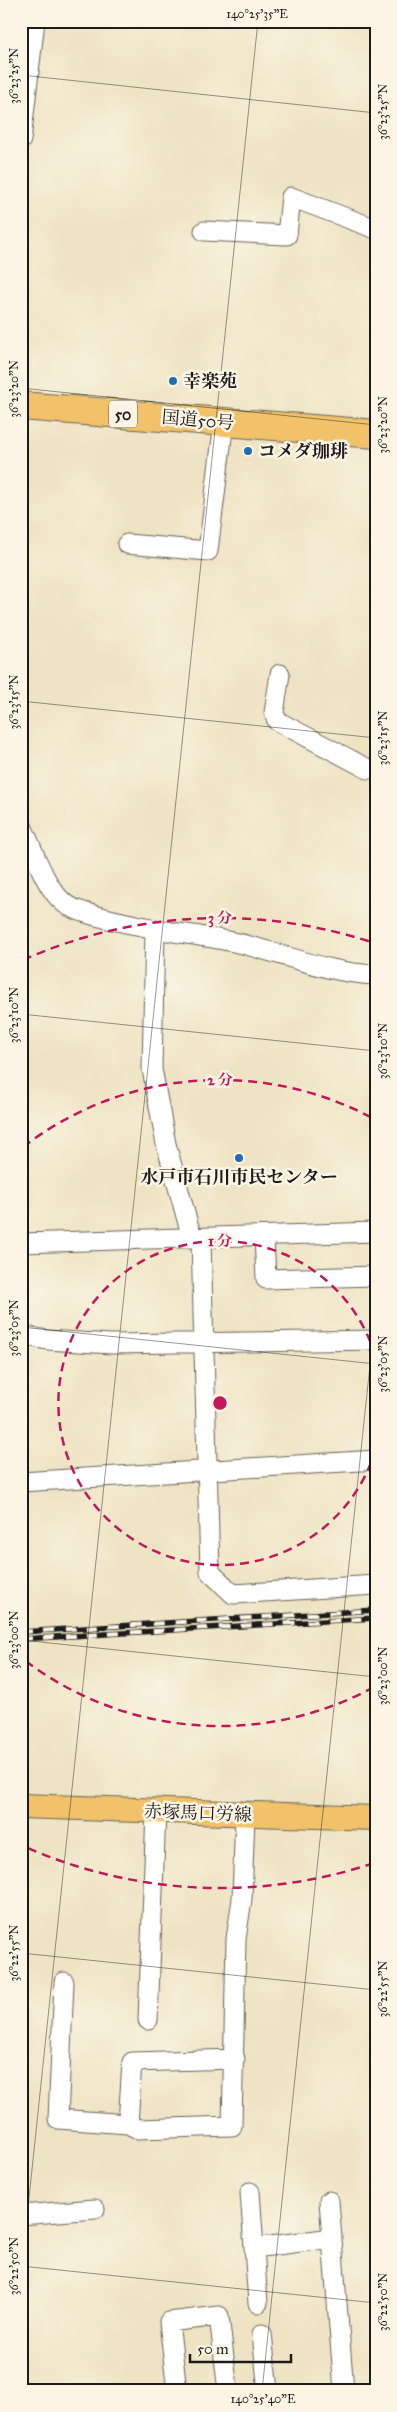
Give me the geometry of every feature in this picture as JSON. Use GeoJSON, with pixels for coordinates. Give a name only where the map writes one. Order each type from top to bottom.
{"type":"FeatureCollection","features":[{"type":"Feature","properties":{"kind":"highway","name":"国道50号"},"geometry":{"type":"LineString","coordinates":[[21,406],[376,434]]}},
{"type":"Feature","properties":{"kind":"main road","name":"赤塚馬口労線"},"geometry":{"type":"LineString","coordinates":[[21,1806],[376,1818]]}},
{"type":"Feature","properties":{"kind":"street"},"geometry":{"type":"LineString","coordinates":[[21,140],[35,21]]}},
{"type":"Feature","properties":{"kind":"street"},"geometry":{"type":"LineString","coordinates":[[204,231],[287,235],[291,197],[376,229]]}},
{"type":"Feature","properties":{"kind":"street"},"geometry":{"type":"LineString","coordinates":[[127,544],[208,551],[224,422]]}},
{"type":"Feature","properties":{"kind":"street"},"geometry":{"type":"LineString","coordinates":[[280,674],[274,713],[277,721],[368,769],[376,768]]}},
{"type":"Feature","properties":{"kind":"street"},"geometry":{"type":"LineString","coordinates":[[21,824],[53,891],[64,904],[78,910],[155,929],[239,943],[322,967],[355,974],[376,975]]}},
{"type":"Feature","properties":{"kind":"street"},"geometry":{"type":"LineString","coordinates":[[155,929],[152,1069],[166,1144],[196,1238],[204,1343],[210,1572],[233,1594],[376,1586]]}},
{"type":"Feature","properties":{"kind":"street"},"geometry":{"type":"LineString","coordinates":[[21,1243],[376,1232]]}},
{"type":"Feature","properties":{"kind":"street"},"geometry":{"type":"LineString","coordinates":[[264,1236],[266,1279],[376,1276]]}},
{"type":"Feature","properties":{"kind":"street"},"geometry":{"type":"LineString","coordinates":[[21,1336],[47,1340],[111,1344],[376,1340]]}},
{"type":"Feature","properties":{"kind":"street"},"geometry":{"type":"LineString","coordinates":[[21,1482],[376,1460]]}},
{"type":"Feature","properties":{"kind":"street"},"geometry":{"type":"LineString","coordinates":[[148,2020],[156,1812]]}},
{"type":"Feature","properties":{"kind":"street"},"geometry":{"type":"LineString","coordinates":[[64,1982],[58,2119],[128,2124],[138,2129],[232,2126],[235,2059],[236,1939],[242,1899],[245,1814]]}},
{"type":"Feature","properties":{"kind":"street"},"geometry":{"type":"LineString","coordinates":[[128,2124],[132,2062],[235,2059]]}},
{"type":"Feature","properties":{"kind":"street"},"geometry":{"type":"LineString","coordinates":[[250,2192],[258,2303]]}},
{"type":"Feature","properties":{"kind":"street"},"geometry":{"type":"LineString","coordinates":[[329,2202],[344,2391]]}},
{"type":"Feature","properties":{"kind":"street"},"geometry":{"type":"LineString","coordinates":[[21,2215],[95,2209]]}},
{"type":"Feature","properties":{"kind":"street"},"geometry":{"type":"LineString","coordinates":[[254,2248],[332,2238]]}},
{"type":"Feature","properties":{"kind":"street"},"geometry":{"type":"LineString","coordinates":[[177,2391],[169,2322],[219,2316],[228,2391]]}},
{"type":"Feature","properties":{"kind":"street"},"geometry":{"type":"LineString","coordinates":[[262,2334],[268,2391]]}},
{"type":"Feature","properties":{"kind":"railway"},"geometry":{"type":"LineString","coordinates":[[21,1632],[376,1610]]}},
{"type":"Feature","properties":{"kind":"railway"},"geometry":{"type":"LineString","coordinates":[[21,1639],[376,1618]]}},
{"type":"Feature","properties":{"kind":"place","name":"幸楽苑"},"geometry":{"type":"Point","coordinates":[173,381]}},
{"type":"Feature","properties":{"kind":"place","name":"コメダ珈琲"},"geometry":{"type":"Point","coordinates":[248,451]}},
{"type":"Feature","properties":{"kind":"place","name":"水戸市石川市民センター"},"geometry":{"type":"Point","coordinates":[239,1158]}}]}
